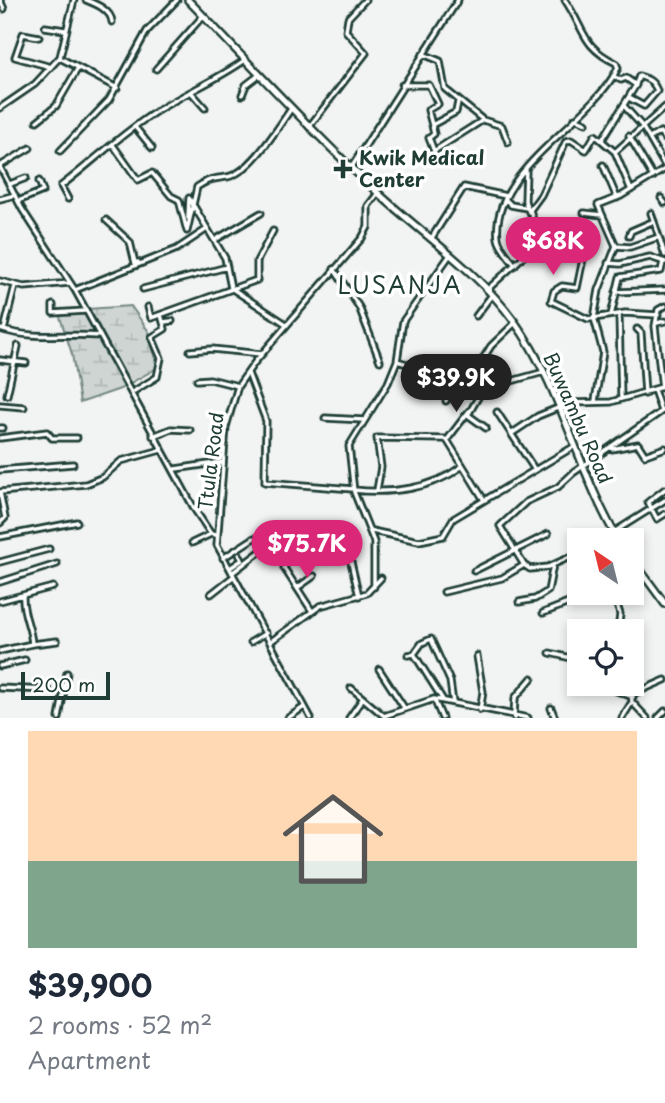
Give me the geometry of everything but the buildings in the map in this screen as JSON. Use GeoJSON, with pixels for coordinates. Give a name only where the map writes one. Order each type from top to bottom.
{"type":"FeatureCollection","features":[{"type":"Feature","properties":{"kind":"street"},"geometry":{"type":"LineString","coordinates":[[0,0],[4,9]]}},
{"type":"Feature","properties":{"kind":"street"},"geometry":{"type":"LineString","coordinates":[[0,108],[35,84],[60,57],[74,0]]}},
{"type":"Feature","properties":{"kind":"street"},"geometry":{"type":"LineString","coordinates":[[86,0],[100,6],[111,15],[113,22]]}},
{"type":"Feature","properties":{"kind":"street"},"geometry":{"type":"LineString","coordinates":[[60,151],[94,112],[107,104],[146,31],[177,0]]}},
{"type":"Feature","properties":{"kind":"street","name":"Buwambu Road"},"geometry":{"type":"LineString","coordinates":[[188,0],[309,127],[378,193],[450,255],[515,323],[544,372],[612,528]]}},
{"type":"Feature","properties":{"kind":"street"},"geometry":{"type":"LineString","coordinates":[[309,127],[366,53],[346,31],[348,18],[365,0]]}},
{"type":"Feature","properties":{"kind":"street"},"geometry":{"type":"LineString","coordinates":[[351,168],[458,0]]}},
{"type":"Feature","properties":{"kind":"street"},"geometry":{"type":"LineString","coordinates":[[515,265],[498,238],[497,213],[526,170],[618,70],[617,63],[598,55],[565,0]]}},
{"type":"Feature","properties":{"kind":"street"},"geometry":{"type":"LineString","coordinates":[[156,69],[203,16]]}},
{"type":"Feature","properties":{"kind":"street"},"geometry":{"type":"LineString","coordinates":[[45,27],[65,30]]}},
{"type":"Feature","properties":{"kind":"street"},"geometry":{"type":"LineString","coordinates":[[39,37],[23,34],[15,57],[51,67]]}},
{"type":"Feature","properties":{"kind":"street"},"geometry":{"type":"LineString","coordinates":[[423,54],[440,61],[442,86],[458,102],[483,120],[502,126],[508,142]]}},
{"type":"Feature","properties":{"kind":"street"},"geometry":{"type":"LineString","coordinates":[[60,57],[117,88]]}},
{"type":"Feature","properties":{"kind":"street"},"geometry":{"type":"LineString","coordinates":[[68,199],[61,186],[135,127],[245,60]]}},
{"type":"Feature","properties":{"kind":"street"},"geometry":{"type":"LineString","coordinates":[[37,121],[56,107],[78,68]]}},
{"type":"Feature","properties":{"kind":"street"},"geometry":{"type":"LineString","coordinates":[[242,95],[246,85],[259,75]]}},
{"type":"Feature","properties":{"kind":"street"},"geometry":{"type":"LineString","coordinates":[[613,76],[621,80],[626,78],[636,85]]}},
{"type":"Feature","properties":{"kind":"street"},"geometry":{"type":"LineString","coordinates":[[602,140],[629,98],[639,76],[654,83],[657,91],[644,106],[629,98]]}},
{"type":"Feature","properties":{"kind":"street"},"geometry":{"type":"LineString","coordinates":[[402,85],[429,85],[438,104],[428,110],[434,134],[429,143],[436,151],[483,120]]}},
{"type":"Feature","properties":{"kind":"street"},"geometry":{"type":"LineString","coordinates":[[191,92],[205,108]]}},
{"type":"Feature","properties":{"kind":"street"},"geometry":{"type":"LineString","coordinates":[[432,125],[456,112],[458,102]]}},
{"type":"Feature","properties":{"kind":"street"},"geometry":{"type":"LineString","coordinates":[[595,401],[603,352],[594,318],[608,263],[616,246],[597,205],[617,198],[665,168],[642,125],[624,106]]}},
{"type":"Feature","properties":{"kind":"street"},"geometry":{"type":"LineString","coordinates":[[615,152],[629,136],[665,107]]}},
{"type":"Feature","properties":{"kind":"street"},"geometry":{"type":"LineString","coordinates":[[187,231],[198,187],[214,177],[227,177],[244,166],[264,147],[291,109]]}},
{"type":"Feature","properties":{"kind":"street"},"geometry":{"type":"LineString","coordinates":[[575,118],[586,123]]}},
{"type":"Feature","properties":{"kind":"street"},"geometry":{"type":"LineString","coordinates":[[135,127],[152,148]]}},
{"type":"Feature","properties":{"kind":"street"},"geometry":{"type":"LineString","coordinates":[[650,138],[665,128]]}},
{"type":"Feature","properties":{"kind":"street"},"geometry":{"type":"LineString","coordinates":[[660,132],[665,139]]}},
{"type":"Feature","properties":{"kind":"street"},"geometry":{"type":"LineString","coordinates":[[529,214],[566,141],[571,140],[586,150],[594,136],[602,140],[615,152],[631,190]]}},
{"type":"Feature","properties":{"kind":"street"},"geometry":{"type":"LineString","coordinates":[[629,136],[653,177]]}},
{"type":"Feature","properties":{"kind":"street"},"geometry":{"type":"LineString","coordinates":[[113,145],[138,180],[152,173],[171,196],[180,200],[187,231]]}},
{"type":"Feature","properties":{"kind":"street"},"geometry":{"type":"LineString","coordinates":[[30,148],[0,167],[18,201],[75,290],[153,436],[213,534],[192,543]]}},
{"type":"Feature","properties":{"kind":"street"},"geometry":{"type":"LineString","coordinates":[[603,165],[617,198]]}},
{"type":"Feature","properties":{"kind":"street"},"geometry":{"type":"LineString","coordinates":[[526,170],[524,197],[536,229],[572,244],[584,254],[577,288],[562,286],[554,291],[550,300],[575,314],[594,318],[619,314],[658,315]]}},
{"type":"Feature","properties":{"kind":"street"},"geometry":{"type":"LineString","coordinates":[[10,184],[26,178]]}},
{"type":"Feature","properties":{"kind":"street"},"geometry":{"type":"LineString","coordinates":[[18,201],[43,191],[39,181]]}},
{"type":"Feature","properties":{"kind":"street"},"geometry":{"type":"LineString","coordinates":[[430,240],[464,187],[506,198],[511,205],[527,208]]}},
{"type":"Feature","properties":{"kind":"street","name":"Ttula Road"},"geometry":{"type":"LineString","coordinates":[[311,718],[223,558],[213,534],[227,421],[238,387],[248,373],[366,231],[366,210],[378,193]]}},
{"type":"Feature","properties":{"kind":"street"},"geometry":{"type":"LineString","coordinates":[[0,199],[15,195]]}},
{"type":"Feature","properties":{"kind":"street"},"geometry":{"type":"LineString","coordinates":[[187,231],[189,198],[215,240],[227,267],[231,288],[286,324]]}},
{"type":"Feature","properties":{"kind":"street"},"geometry":{"type":"LineString","coordinates":[[661,198],[665,203]]}},
{"type":"Feature","properties":{"kind":"street"},"geometry":{"type":"LineString","coordinates":[[651,212],[665,255]]}},
{"type":"Feature","properties":{"kind":"street"},"geometry":{"type":"LineString","coordinates":[[215,240],[261,213]]}},
{"type":"Feature","properties":{"kind":"street"},"geometry":{"type":"LineString","coordinates":[[584,213],[602,215]]}},
{"type":"Feature","properties":{"kind":"street"},"geometry":{"type":"LineString","coordinates":[[106,220],[130,242],[135,263],[150,260]]}},
{"type":"Feature","properties":{"kind":"street"},"geometry":{"type":"LineString","coordinates":[[629,236],[631,231],[654,221]]}},
{"type":"Feature","properties":{"kind":"street"},"geometry":{"type":"LineString","coordinates":[[75,290],[184,246],[207,229]]}},
{"type":"Feature","properties":{"kind":"street"},"geometry":{"type":"LineString","coordinates":[[486,291],[525,255],[536,229]]}},
{"type":"Feature","properties":{"kind":"street"},"geometry":{"type":"LineString","coordinates":[[148,307],[151,318],[218,296],[231,288],[258,279],[257,261],[272,231]]}},
{"type":"Feature","properties":{"kind":"street"},"geometry":{"type":"LineString","coordinates":[[616,246],[630,247],[659,237]]}},
{"type":"Feature","properties":{"kind":"street"},"geometry":{"type":"LineString","coordinates":[[571,251],[572,244]]}},
{"type":"Feature","properties":{"kind":"street"},"geometry":{"type":"LineString","coordinates":[[373,587],[372,531],[354,489],[349,446],[388,383],[397,361],[403,321],[450,255]]}},
{"type":"Feature","properties":{"kind":"street"},"geometry":{"type":"LineString","coordinates":[[608,263],[620,264],[650,257],[664,262],[661,271],[622,276],[615,292],[611,315]]}},
{"type":"Feature","properties":{"kind":"street"},"geometry":{"type":"LineString","coordinates":[[143,289],[227,267]]}},
{"type":"Feature","properties":{"kind":"street"},"geometry":{"type":"LineString","coordinates":[[334,269],[359,307],[380,361]]}},
{"type":"Feature","properties":{"kind":"street"},"geometry":{"type":"LineString","coordinates":[[0,281],[15,286],[70,283]]}},
{"type":"Feature","properties":{"kind":"street"},"geometry":{"type":"LineString","coordinates":[[15,286],[2,329],[57,337],[100,336]]}},
{"type":"Feature","properties":{"kind":"street"},"geometry":{"type":"LineString","coordinates":[[615,292],[665,290]]}},
{"type":"Feature","properties":{"kind":"street"},"geometry":{"type":"LineString","coordinates":[[476,316],[491,296]]}},
{"type":"Feature","properties":{"kind":"street"},"geometry":{"type":"LineString","coordinates":[[53,305],[53,313],[85,312]]}},
{"type":"Feature","properties":{"kind":"street"},"geometry":{"type":"LineString","coordinates":[[511,434],[538,416],[576,402],[621,399],[664,387],[657,323],[659,308],[665,306]]}},
{"type":"Feature","properties":{"kind":"street"},"geometry":{"type":"LineString","coordinates":[[619,314],[621,399]]}},
{"type":"Feature","properties":{"kind":"street"},"geometry":{"type":"LineString","coordinates":[[131,393],[157,377],[161,358],[152,337],[164,332],[161,315]]}},
{"type":"Feature","properties":{"kind":"street"},"geometry":{"type":"LineString","coordinates":[[163,322],[172,321]]}},
{"type":"Feature","properties":{"kind":"street"},"geometry":{"type":"LineString","coordinates":[[657,323],[665,321]]}},
{"type":"Feature","properties":{"kind":"street"},"geometry":{"type":"LineString","coordinates":[[480,394],[474,390],[471,378],[499,337],[515,323]]}},
{"type":"Feature","properties":{"kind":"street"},"geometry":{"type":"LineString","coordinates":[[637,329],[641,332],[645,394]]}},
{"type":"Feature","properties":{"kind":"street"},"geometry":{"type":"LineString","coordinates":[[7,395],[19,346]]}},
{"type":"Feature","properties":{"kind":"street"},"geometry":{"type":"LineString","coordinates":[[190,351],[212,349],[262,354]]}},
{"type":"Feature","properties":{"kind":"street"},"geometry":{"type":"LineString","coordinates":[[484,357],[512,381]]}},
{"type":"Feature","properties":{"kind":"street"},"geometry":{"type":"LineString","coordinates":[[0,361],[26,363]]}},
{"type":"Feature","properties":{"kind":"street"},"geometry":{"type":"LineString","coordinates":[[397,361],[427,370],[445,365],[471,378]]}},
{"type":"Feature","properties":{"kind":"street"},"geometry":{"type":"LineString","coordinates":[[446,401],[462,364]]}},
{"type":"Feature","properties":{"kind":"street"},"geometry":{"type":"LineString","coordinates":[[447,440],[480,394],[544,372]]}},
{"type":"Feature","properties":{"kind":"street"},"geometry":{"type":"LineString","coordinates":[[248,373],[266,421],[265,482],[377,490],[417,488],[434,483],[461,467]]}},
{"type":"Feature","properties":{"kind":"street"},"geometry":{"type":"LineString","coordinates":[[197,380],[210,379],[238,387]]}},
{"type":"Feature","properties":{"kind":"street"},"geometry":{"type":"LineString","coordinates":[[567,559],[553,565],[532,569],[524,565],[500,526],[526,502],[551,492],[573,472],[620,445],[663,410],[654,390]]}},
{"type":"Feature","properties":{"kind":"street"},"geometry":{"type":"LineString","coordinates":[[0,405],[24,407]]}},
{"type":"Feature","properties":{"kind":"street"},"geometry":{"type":"LineString","coordinates":[[469,411],[470,418],[485,428]]}},
{"type":"Feature","properties":{"kind":"street"},"geometry":{"type":"LineString","coordinates":[[497,412],[537,469]]}},
{"type":"Feature","properties":{"kind":"street"},"geometry":{"type":"LineString","coordinates":[[325,418],[364,420]]}},
{"type":"Feature","properties":{"kind":"street"},"geometry":{"type":"LineString","coordinates":[[153,436],[171,429],[190,430]]}},
{"type":"Feature","properties":{"kind":"street"},"geometry":{"type":"LineString","coordinates":[[0,438],[47,432],[52,438],[77,438]]}},
{"type":"Feature","properties":{"kind":"street"},"geometry":{"type":"LineString","coordinates":[[377,490],[381,467],[377,438],[447,440]]}},
{"type":"Feature","properties":{"kind":"street"},"geometry":{"type":"LineString","coordinates":[[447,440],[461,467],[484,500]]}},
{"type":"Feature","properties":{"kind":"street"},"geometry":{"type":"LineString","coordinates":[[620,445],[639,444],[645,455],[665,448]]}},
{"type":"Feature","properties":{"kind":"street"},"geometry":{"type":"LineString","coordinates":[[372,531],[419,541],[446,534],[453,519],[577,445]]}},
{"type":"Feature","properties":{"kind":"street"},"geometry":{"type":"LineString","coordinates":[[0,523],[5,518],[0,492],[86,484],[103,478],[121,461],[161,450]]}},
{"type":"Feature","properties":{"kind":"street"},"geometry":{"type":"LineString","coordinates":[[175,469],[223,462]]}},
{"type":"Feature","properties":{"kind":"street"},"geometry":{"type":"LineString","coordinates":[[0,470],[73,464]]}},
{"type":"Feature","properties":{"kind":"street"},"geometry":{"type":"LineString","coordinates":[[665,489],[648,500],[650,510],[657,519],[665,514]]}},
{"type":"Feature","properties":{"kind":"street"},"geometry":{"type":"LineString","coordinates":[[621,528],[665,500]]}},
{"type":"Feature","properties":{"kind":"street"},"geometry":{"type":"LineString","coordinates":[[0,537],[77,522]]}},
{"type":"Feature","properties":{"kind":"street"},"geometry":{"type":"LineString","coordinates":[[474,571],[548,534]]}},
{"type":"Feature","properties":{"kind":"street"},"geometry":{"type":"LineString","coordinates":[[327,536],[345,537],[359,596]]}},
{"type":"Feature","properties":{"kind":"street"},"geometry":{"type":"LineString","coordinates":[[223,558],[254,538]]}},
{"type":"Feature","properties":{"kind":"street"},"geometry":{"type":"LineString","coordinates":[[232,573],[278,538]]}},
{"type":"Feature","properties":{"kind":"street"},"geometry":{"type":"LineString","coordinates":[[0,562],[49,549]]}},
{"type":"Feature","properties":{"kind":"street"},"geometry":{"type":"LineString","coordinates":[[291,550],[284,568],[312,611]]}},
{"type":"Feature","properties":{"kind":"street"},"geometry":{"type":"LineString","coordinates":[[211,594],[242,561],[239,554]]}},
{"type":"Feature","properties":{"kind":"street"},"geometry":{"type":"LineString","coordinates":[[0,582],[57,564]]}},
{"type":"Feature","properties":{"kind":"street"},"geometry":{"type":"LineString","coordinates":[[444,592],[502,578],[524,565]]}},
{"type":"Feature","properties":{"kind":"street"},"geometry":{"type":"LineString","coordinates":[[519,602],[548,591],[553,565]]}},
{"type":"Feature","properties":{"kind":"street"},"geometry":{"type":"LineString","coordinates":[[644,575],[664,601]]}},
{"type":"Feature","properties":{"kind":"street"},"geometry":{"type":"LineString","coordinates":[[297,588],[314,576]]}},
{"type":"Feature","properties":{"kind":"street"},"geometry":{"type":"LineString","coordinates":[[270,642],[312,611],[326,603],[359,596],[381,578]]}},
{"type":"Feature","properties":{"kind":"street"},"geometry":{"type":"LineString","coordinates":[[0,601],[53,587]]}},
{"type":"Feature","properties":{"kind":"street"},"geometry":{"type":"LineString","coordinates":[[23,596],[22,610],[29,621],[33,644]]}},
{"type":"Feature","properties":{"kind":"street"},"geometry":{"type":"LineString","coordinates":[[543,613],[567,604]]}},
{"type":"Feature","properties":{"kind":"street"},"geometry":{"type":"LineString","coordinates":[[250,642],[266,633]]}},
{"type":"Feature","properties":{"kind":"street"},"geometry":{"type":"LineString","coordinates":[[408,655],[414,654],[422,643],[431,639],[450,681],[453,703]]}},
{"type":"Feature","properties":{"kind":"street"},"geometry":{"type":"LineString","coordinates":[[0,651],[57,641]]}},
{"type":"Feature","properties":{"kind":"street"},"geometry":{"type":"LineString","coordinates":[[550,653],[567,657]]}},
{"type":"Feature","properties":{"kind":"street"},"geometry":{"type":"LineString","coordinates":[[414,654],[443,700]]}},
{"type":"Feature","properties":{"kind":"street"},"geometry":{"type":"LineString","coordinates":[[477,656],[483,692],[481,710]]}},
{"type":"Feature","properties":{"kind":"street"},"geometry":{"type":"LineString","coordinates":[[0,666],[25,660]]}},
{"type":"Feature","properties":{"kind":"street"},"geometry":{"type":"LineString","coordinates":[[379,669],[405,709]]}},
{"type":"Feature","properties":{"kind":"street"},"geometry":{"type":"LineString","coordinates":[[59,718],[67,673]]}},
{"type":"Feature","properties":{"kind":"street"},"geometry":{"type":"LineString","coordinates":[[514,716],[515,698],[532,678]]}},
{"type":"Feature","properties":{"kind":"street"},"geometry":{"type":"LineString","coordinates":[[622,718],[633,697],[665,680]]}},
{"type":"Feature","properties":{"kind":"street"},"geometry":{"type":"LineString","coordinates":[[0,688],[48,690]]}},
{"type":"Feature","properties":{"kind":"street"},"geometry":{"type":"LineString","coordinates":[[351,688],[384,716],[434,699],[528,718]]}},
{"type":"Feature","properties":{"kind":"street"},"geometry":{"type":"LineString","coordinates":[[633,697],[647,718]]}},
{"type":"Feature","properties":{"kind":"street"},"geometry":{"type":"LineString","coordinates":[[349,718],[363,698]]}},
{"type":"Feature","properties":{"kind":"street"},"geometry":{"type":"LineString","coordinates":[[434,699],[442,718]]}},
{"type":"Feature","properties":{"kind":"street"},"geometry":{"type":"LineString","coordinates":[[288,718],[304,707]]}},
{"type":"Feature","properties":{"kind":"street"},"geometry":{"type":"LineString","coordinates":[[551,708],[555,718]]}},
{"type":"Feature","properties":{"kind":"street"},"geometry":{"type":"LineString","coordinates":[[658,718],[665,711]]}},
{"type":"Feature","properties":{"kind":"green space"},"geometry":{"type":"Polygon","coordinates":[[[131,306],[149,332],[157,368],[120,389],[80,403],[72,354],[58,311],[131,306]]]}},
{"type":"Feature","properties":{"kind":"place","name":"Kwik Medical Center"},"geometry":{"type":"Point","coordinates":[343,169]}},
{"type":"Feature","properties":{"kind":"district","name":"LUSANJA"},"geometry":{"type":"Point","coordinates":[400,286]}}]}
